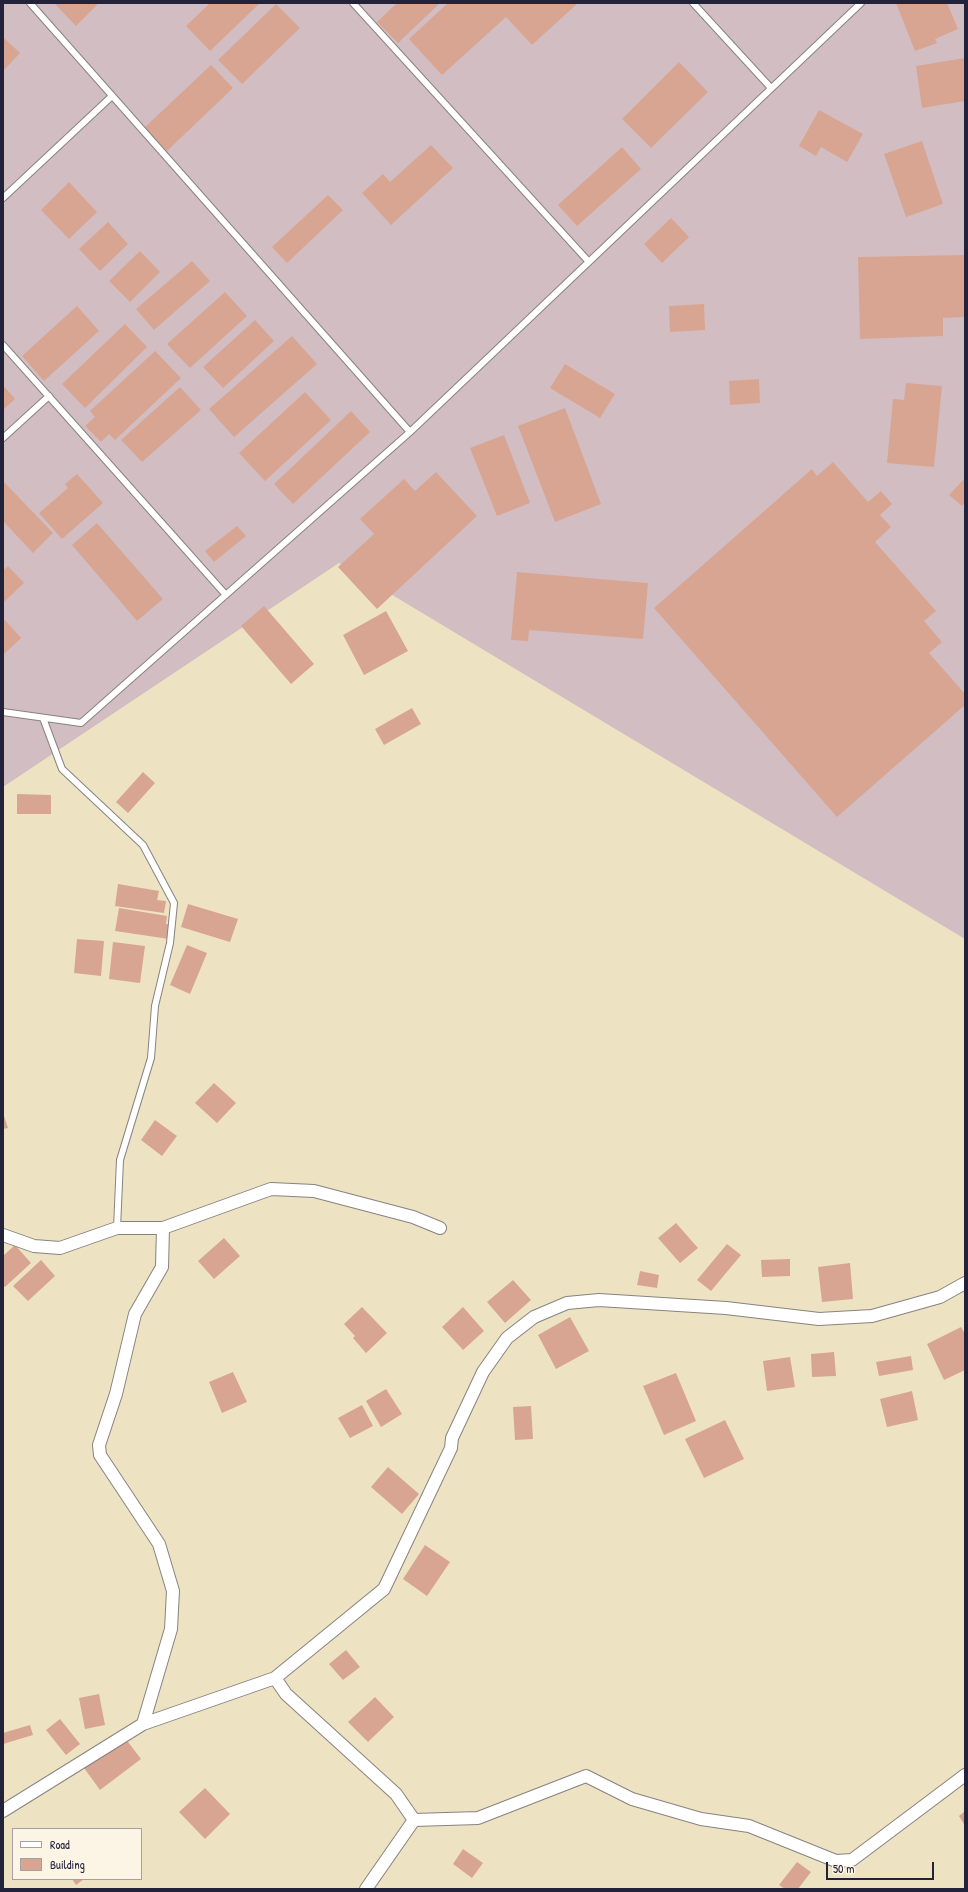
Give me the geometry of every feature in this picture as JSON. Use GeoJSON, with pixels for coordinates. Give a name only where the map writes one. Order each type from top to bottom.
{"type":"FeatureCollection","features":[{"type":"Feature","properties":{"kind":"street"},"geometry":{"type":"LineString","coordinates":[[3,1235],[34,1246],[60,1248],[117,1228],[163,1228],[271,1189],[314,1191],[413,1217],[440,1228]]}},
{"type":"Feature","properties":{"kind":"street"},"geometry":{"type":"LineString","coordinates":[[143,1724],[171,1629],[173,1591],[159,1544],[100,1455],[99,1445],[116,1394],[134,1314],[162,1267],[163,1228]]}},
{"type":"Feature","properties":{"kind":"street"},"geometry":{"type":"LineString","coordinates":[[3,1811],[143,1724],[275,1678],[384,1589],[451,1448],[452,1438],[483,1372],[507,1338],[534,1317],[567,1303],[600,1300],[726,1308],[819,1319],[872,1316],[940,1297],[965,1283]]}},
{"type":"Feature","properties":{"kind":"street"},"geometry":{"type":"LineString","coordinates":[[275,1678],[286,1694],[396,1794],[414,1820]]}},
{"type":"Feature","properties":{"kind":"street"},"geometry":{"type":"LineString","coordinates":[[414,1820],[478,1818],[586,1776],[632,1799],[701,1818],[749,1826],[836,1861],[852,1860],[965,1775]]}},
{"type":"Feature","properties":{"kind":"street"},"geometry":{"type":"LineString","coordinates":[[366,1889],[414,1820]]}},
{"type":"Feature","properties":{"kind":"lane"},"geometry":{"type":"LineString","coordinates":[[30,3],[410,432]]}},
{"type":"Feature","properties":{"kind":"lane"},"geometry":{"type":"LineString","coordinates":[[353,3],[589,262]]}},
{"type":"Feature","properties":{"kind":"lane"},"geometry":{"type":"LineString","coordinates":[[693,3],[772,88]]}},
{"type":"Feature","properties":{"kind":"lane"},"geometry":{"type":"LineString","coordinates":[[3,712],[81,723],[410,432],[862,3]]}},
{"type":"Feature","properties":{"kind":"lane"},"geometry":{"type":"LineString","coordinates":[[3,198],[112,96]]}},
{"type":"Feature","properties":{"kind":"lane"},"geometry":{"type":"LineString","coordinates":[[3,345],[226,595]]}},
{"type":"Feature","properties":{"kind":"lane"},"geometry":{"type":"LineString","coordinates":[[3,438],[48,396]]}},
{"type":"Feature","properties":{"kind":"lane"},"geometry":{"type":"LineString","coordinates":[[43,718],[62,769],[143,845],[174,904],[170,943],[155,1006],[151,1058],[120,1160],[117,1228]]}},
{"type":"Feature","properties":{"kind":"shaded area"},"geometry":{"type":"Polygon","coordinates":[[[3,3],[965,3],[965,939],[339,563],[3,787],[3,3]]]}},
{"type":"Feature","properties":{"kind":"building"},"geometry":{"type":"Polygon","coordinates":[[[54,3],[99,3],[76,26],[54,3]]]}},
{"type":"Feature","properties":{"kind":"building"},"geometry":{"type":"Polygon","coordinates":[[[210,3],[260,3],[210,51],[186,26],[210,3]]]}},
{"type":"Feature","properties":{"kind":"building"},"geometry":{"type":"Polygon","coordinates":[[[397,3],[440,3],[398,43],[377,22],[397,3]]]}},
{"type":"Feature","properties":{"kind":"building"},"geometry":{"type":"Polygon","coordinates":[[[448,3],[578,3],[532,45],[506,17],[442,75],[409,39],[448,3]]]}},
{"type":"Feature","properties":{"kind":"building"},"geometry":{"type":"Polygon","coordinates":[[[896,3],[947,3],[958,29],[935,39],[937,43],[915,51],[896,3]]]}},
{"type":"Feature","properties":{"kind":"building"},"geometry":{"type":"Polygon","coordinates":[[[276,4],[300,28],[242,84],[218,60],[276,4]]]}},
{"type":"Feature","properties":{"kind":"building"},"geometry":{"type":"Polygon","coordinates":[[[3,37],[20,53],[3,71],[3,37]]]}},
{"type":"Feature","properties":{"kind":"building"},"geometry":{"type":"Polygon","coordinates":[[[965,58],[965,101],[922,108],[916,66],[965,58]]]}},
{"type":"Feature","properties":{"kind":"building"},"geometry":{"type":"Polygon","coordinates":[[[679,62],[708,92],[651,148],[622,119],[679,62]]]}},
{"type":"Feature","properties":{"kind":"building"},"geometry":{"type":"Polygon","coordinates":[[[211,65],[233,88],[167,151],[144,128],[211,65]]]}},
{"type":"Feature","properties":{"kind":"building"},"geometry":{"type":"Polygon","coordinates":[[[819,110],[863,134],[847,162],[821,147],[816,156],[799,146],[819,110]]]}},
{"type":"Feature","properties":{"kind":"building"},"geometry":{"type":"Polygon","coordinates":[[[922,141],[943,204],[906,217],[884,154],[922,141]]]}},
{"type":"Feature","properties":{"kind":"building"},"geometry":{"type":"Polygon","coordinates":[[[431,145],[453,168],[391,225],[362,193],[383,174],[390,182],[431,145]]]}},
{"type":"Feature","properties":{"kind":"building"},"geometry":{"type":"Polygon","coordinates":[[[622,147],[641,169],[577,226],[558,205],[622,147]]]}},
{"type":"Feature","properties":{"kind":"building"},"geometry":{"type":"Polygon","coordinates":[[[69,182],[97,212],[69,239],[41,210],[69,182]]]}},
{"type":"Feature","properties":{"kind":"building"},"geometry":{"type":"Polygon","coordinates":[[[328,195],[343,210],[287,263],[272,247],[328,195]]]}},
{"type":"Feature","properties":{"kind":"building"},"geometry":{"type":"Polygon","coordinates":[[[671,218],[689,237],[662,263],[644,244],[671,218]]]}},
{"type":"Feature","properties":{"kind":"building"},"geometry":{"type":"Polygon","coordinates":[[[108,222],[128,244],[100,271],[79,249],[108,222]]]}},
{"type":"Feature","properties":{"kind":"building"},"geometry":{"type":"Polygon","coordinates":[[[140,251],[160,272],[130,302],[109,281],[140,251]]]}},
{"type":"Feature","properties":{"kind":"building"},"geometry":{"type":"Polygon","coordinates":[[[965,255],[965,317],[943,318],[943,336],[860,339],[858,257],[965,255]]]}},
{"type":"Feature","properties":{"kind":"building"},"geometry":{"type":"Polygon","coordinates":[[[192,261],[210,281],[154,330],[136,309],[192,261]]]}},
{"type":"Feature","properties":{"kind":"building"},"geometry":{"type":"Polygon","coordinates":[[[225,292],[247,316],[190,368],[167,344],[225,292]]]}},
{"type":"Feature","properties":{"kind":"building"},"geometry":{"type":"Polygon","coordinates":[[[704,304],[705,330],[670,332],[669,306],[704,304]]]}},
{"type":"Feature","properties":{"kind":"building"},"geometry":{"type":"Polygon","coordinates":[[[77,306],[99,331],[44,381],[22,356],[77,306]]]}},
{"type":"Feature","properties":{"kind":"building"},"geometry":{"type":"Polygon","coordinates":[[[255,320],[274,341],[223,388],[203,367],[255,320]]]}},
{"type":"Feature","properties":{"kind":"building"},"geometry":{"type":"Polygon","coordinates":[[[125,324],[147,347],[85,408],[62,384],[125,324]]]}},
{"type":"Feature","properties":{"kind":"building"},"geometry":{"type":"Polygon","coordinates":[[[292,336],[317,364],[234,437],[209,409],[292,336]]]}},
{"type":"Feature","properties":{"kind":"building"},"geometry":{"type":"Polygon","coordinates":[[[155,351],[181,378],[115,440],[109,434],[101,442],[85,426],[95,417],[90,411],[155,351]]]}},
{"type":"Feature","properties":{"kind":"building"},"geometry":{"type":"Polygon","coordinates":[[[565,364],[615,394],[600,418],[550,388],[565,364]]]}},
{"type":"Feature","properties":{"kind":"building"},"geometry":{"type":"Polygon","coordinates":[[[759,379],[760,403],[730,405],[729,381],[759,379]]]}},
{"type":"Feature","properties":{"kind":"building"},"geometry":{"type":"Polygon","coordinates":[[[906,383],[942,386],[934,467],[887,463],[893,399],[904,400],[906,383]]]}},
{"type":"Feature","properties":{"kind":"building"},"geometry":{"type":"Polygon","coordinates":[[[3,385],[15,399],[3,410],[3,385]]]}},
{"type":"Feature","properties":{"kind":"building"},"geometry":{"type":"Polygon","coordinates":[[[180,387],[201,410],[142,462],[121,440],[180,387]]]}},
{"type":"Feature","properties":{"kind":"building"},"geometry":{"type":"Polygon","coordinates":[[[305,392],[331,420],[265,481],[239,453],[305,392]]]}},
{"type":"Feature","properties":{"kind":"building"},"geometry":{"type":"Polygon","coordinates":[[[565,408],[601,504],[555,522],[518,426],[565,408]]]}},
{"type":"Feature","properties":{"kind":"building"},"geometry":{"type":"Polygon","coordinates":[[[351,411],[370,432],[293,504],[274,484],[351,411]]]}},
{"type":"Feature","properties":{"kind":"building"},"geometry":{"type":"Polygon","coordinates":[[[504,435],[530,503],[497,516],[470,448],[504,435]]]}},
{"type":"Feature","properties":{"kind":"building"},"geometry":{"type":"Polygon","coordinates":[[[833,462],[868,502],[881,491],[892,504],[880,515],[891,527],[875,542],[936,611],[924,621],[942,642],[929,653],[965,694],[965,705],[837,817],[654,608],[812,469],[817,476],[833,462]]]}},
{"type":"Feature","properties":{"kind":"building"},"geometry":{"type":"Polygon","coordinates":[[[436,472],[477,516],[377,609],[338,567],[374,534],[360,519],[404,479],[415,491],[436,472]]]}},
{"type":"Feature","properties":{"kind":"building"},"geometry":{"type":"Polygon","coordinates":[[[77,474],[103,503],[62,539],[39,513],[68,488],[65,484],[77,474]]]}},
{"type":"Feature","properties":{"kind":"building"},"geometry":{"type":"Polygon","coordinates":[[[965,478],[965,502],[962,506],[949,495],[965,478]]]}},
{"type":"Feature","properties":{"kind":"building"},"geometry":{"type":"Polygon","coordinates":[[[3,481],[53,533],[33,553],[3,521],[3,481]]]}},
{"type":"Feature","properties":{"kind":"building"},"geometry":{"type":"Polygon","coordinates":[[[97,523],[163,599],[137,621],[72,545],[97,523]]]}},
{"type":"Feature","properties":{"kind":"building"},"geometry":{"type":"Polygon","coordinates":[[[237,526],[246,536],[214,562],[205,551],[237,526]]]}},
{"type":"Feature","properties":{"kind":"building"},"geometry":{"type":"Polygon","coordinates":[[[8,566],[24,583],[3,603],[3,571],[8,566]]]}},
{"type":"Feature","properties":{"kind":"building"},"geometry":{"type":"Polygon","coordinates":[[[517,572],[648,583],[643,639],[529,630],[528,641],[511,640],[517,572]]]}},
{"type":"Feature","properties":{"kind":"building"},"geometry":{"type":"Polygon","coordinates":[[[264,606],[314,664],[291,684],[241,626],[264,606]]]}},
{"type":"Feature","properties":{"kind":"building"},"geometry":{"type":"Polygon","coordinates":[[[386,611],[408,651],[364,675],[343,635],[386,611]]]}},
{"type":"Feature","properties":{"kind":"building"},"geometry":{"type":"Polygon","coordinates":[[[5,620],[21,638],[3,655],[3,622],[5,620]]]}},
{"type":"Feature","properties":{"kind":"building"},"geometry":{"type":"Polygon","coordinates":[[[412,708],[421,724],[384,745],[375,729],[412,708]]]}},
{"type":"Feature","properties":{"kind":"building"},"geometry":{"type":"Polygon","coordinates":[[[143,772],[155,783],[128,813],[116,802],[143,772]]]}},
{"type":"Feature","properties":{"kind":"building"},"geometry":{"type":"Polygon","coordinates":[[[17,794],[51,795],[51,814],[17,814],[17,794]]]}},
{"type":"Feature","properties":{"kind":"building"},"geometry":{"type":"Polygon","coordinates":[[[118,884],[159,891],[157,900],[166,901],[164,913],[115,906],[118,884]]]}},
{"type":"Feature","properties":{"kind":"building"},"geometry":{"type":"Polygon","coordinates":[[[188,904],[238,919],[230,942],[181,927],[188,904]]]}},
{"type":"Feature","properties":{"kind":"building"},"geometry":{"type":"Polygon","coordinates":[[[119,908],[167,916],[166,924],[172,925],[169,939],[115,931],[119,908]]]}},
{"type":"Feature","properties":{"kind":"building"},"geometry":{"type":"Polygon","coordinates":[[[77,939],[104,941],[101,976],[74,973],[77,939]]]}},
{"type":"Feature","properties":{"kind":"building"},"geometry":{"type":"Polygon","coordinates":[[[113,942],[145,946],[140,983],[109,979],[113,942]]]}},
{"type":"Feature","properties":{"kind":"building"},"geometry":{"type":"Polygon","coordinates":[[[187,945],[207,953],[190,994],[170,985],[187,945]]]}},
{"type":"Feature","properties":{"kind":"building"},"geometry":{"type":"Polygon","coordinates":[[[214,1083],[236,1103],[217,1123],[195,1103],[214,1083]]]}},
{"type":"Feature","properties":{"kind":"building"},"geometry":{"type":"Polygon","coordinates":[[[3,1113],[8,1128],[3,1129],[3,1113]]]}},
{"type":"Feature","properties":{"kind":"building"},"geometry":{"type":"Polygon","coordinates":[[[155,1120],[177,1136],[162,1156],[141,1140],[155,1120]]]}},
{"type":"Feature","properties":{"kind":"building"},"geometry":{"type":"Polygon","coordinates":[[[676,1223],[698,1248],[680,1263],[658,1238],[676,1223]]]}},
{"type":"Feature","properties":{"kind":"building"},"geometry":{"type":"Polygon","coordinates":[[[224,1238],[240,1256],[214,1279],[198,1261],[224,1238]]]}},
{"type":"Feature","properties":{"kind":"building"},"geometry":{"type":"Polygon","coordinates":[[[727,1244],[741,1255],[711,1291],[697,1280],[727,1244]]]}},
{"type":"Feature","properties":{"kind":"building"},"geometry":{"type":"Polygon","coordinates":[[[15,1245],[31,1263],[5,1287],[3,1285],[3,1256],[15,1245]]]}},
{"type":"Feature","properties":{"kind":"building"},"geometry":{"type":"Polygon","coordinates":[[[790,1259],[790,1276],[762,1277],[761,1260],[790,1259]]]}},
{"type":"Feature","properties":{"kind":"building"},"geometry":{"type":"Polygon","coordinates":[[[41,1260],[55,1276],[28,1301],[13,1286],[41,1260]]]}},
{"type":"Feature","properties":{"kind":"building"},"geometry":{"type":"Polygon","coordinates":[[[850,1263],[853,1299],[822,1302],[818,1267],[850,1263]]]}},
{"type":"Feature","properties":{"kind":"building"},"geometry":{"type":"Polygon","coordinates":[[[640,1271],[659,1275],[657,1288],[637,1285],[640,1271]]]}},
{"type":"Feature","properties":{"kind":"building"},"geometry":{"type":"Polygon","coordinates":[[[513,1280],[531,1300],[505,1323],[487,1302],[513,1280]]]}},
{"type":"Feature","properties":{"kind":"building"},"geometry":{"type":"Polygon","coordinates":[[[362,1307],[387,1333],[366,1353],[353,1338],[355,1336],[344,1324],[362,1307]]]}},
{"type":"Feature","properties":{"kind":"building"},"geometry":{"type":"Polygon","coordinates":[[[463,1307],[484,1331],[463,1350],[442,1327],[463,1307]]]}},
{"type":"Feature","properties":{"kind":"building"},"geometry":{"type":"Polygon","coordinates":[[[570,1317],[589,1351],[556,1369],[538,1335],[570,1317]]]}},
{"type":"Feature","properties":{"kind":"building"},"geometry":{"type":"Polygon","coordinates":[[[961,1327],[965,1334],[965,1370],[944,1380],[927,1344],[961,1327]]]}},
{"type":"Feature","properties":{"kind":"building"},"geometry":{"type":"Polygon","coordinates":[[[834,1352],[836,1376],[812,1377],[811,1354],[834,1352]]]}},
{"type":"Feature","properties":{"kind":"building"},"geometry":{"type":"Polygon","coordinates":[[[911,1356],[913,1370],[879,1376],[876,1362],[911,1356]]]}},
{"type":"Feature","properties":{"kind":"building"},"geometry":{"type":"Polygon","coordinates":[[[790,1357],[795,1387],[767,1391],[763,1361],[790,1357]]]}},
{"type":"Feature","properties":{"kind":"building"},"geometry":{"type":"Polygon","coordinates":[[[233,1372],[247,1402],[222,1413],[209,1382],[233,1372]]]}},
{"type":"Feature","properties":{"kind":"building"},"geometry":{"type":"Polygon","coordinates":[[[676,1373],[696,1421],[664,1435],[643,1386],[676,1373]]]}},
{"type":"Feature","properties":{"kind":"building"},"geometry":{"type":"Polygon","coordinates":[[[386,1389],[402,1414],[381,1427],[366,1401],[386,1389]]]}},
{"type":"Feature","properties":{"kind":"building"},"geometry":{"type":"Polygon","coordinates":[[[912,1391],[918,1420],[887,1427],[880,1399],[912,1391]]]}},
{"type":"Feature","properties":{"kind":"building"},"geometry":{"type":"Polygon","coordinates":[[[362,1405],[373,1426],[350,1438],[338,1418],[362,1405]]]}},
{"type":"Feature","properties":{"kind":"building"},"geometry":{"type":"Polygon","coordinates":[[[531,1406],[533,1439],[515,1440],[513,1407],[531,1406]]]}},
{"type":"Feature","properties":{"kind":"building"},"geometry":{"type":"Polygon","coordinates":[[[725,1420],[744,1459],[704,1478],[685,1439],[725,1420]]]}},
{"type":"Feature","properties":{"kind":"building"},"geometry":{"type":"Polygon","coordinates":[[[388,1467],[419,1494],[402,1514],[371,1487],[388,1467]]]}},
{"type":"Feature","properties":{"kind":"building"},"geometry":{"type":"Polygon","coordinates":[[[425,1545],[450,1562],[427,1596],[403,1579],[425,1545]]]}},
{"type":"Feature","properties":{"kind":"building"},"geometry":{"type":"Polygon","coordinates":[[[346,1650],[360,1667],[343,1680],[329,1664],[346,1650]]]}},
{"type":"Feature","properties":{"kind":"building"},"geometry":{"type":"Polygon","coordinates":[[[99,1694],[105,1725],[85,1729],[79,1698],[99,1694]]]}},
{"type":"Feature","properties":{"kind":"building"},"geometry":{"type":"Polygon","coordinates":[[[375,1697],[394,1717],[368,1742],[348,1722],[375,1697]]]}},
{"type":"Feature","properties":{"kind":"building"},"geometry":{"type":"Polygon","coordinates":[[[60,1719],[80,1744],[66,1755],[46,1730],[60,1719]]]}},
{"type":"Feature","properties":{"kind":"building"},"geometry":{"type":"Polygon","coordinates":[[[30,1725],[33,1735],[3,1744],[3,1733],[30,1725]]]}},
{"type":"Feature","properties":{"kind":"building"},"geometry":{"type":"Polygon","coordinates":[[[125,1738],[141,1759],[100,1790],[84,1768],[125,1738]]]}},
{"type":"Feature","properties":{"kind":"building"},"geometry":{"type":"Polygon","coordinates":[[[205,1788],[230,1814],[205,1839],[179,1812],[205,1788]]]}},
{"type":"Feature","properties":{"kind":"building"},"geometry":{"type":"Polygon","coordinates":[[[965,1811],[965,1826],[959,1816],[965,1811]]]}},
{"type":"Feature","properties":{"kind":"building"},"geometry":{"type":"Polygon","coordinates":[[[463,1849],[483,1863],[472,1878],[453,1864],[463,1849]]]}},
{"type":"Feature","properties":{"kind":"building"},"geometry":{"type":"Polygon","coordinates":[[[797,1862],[811,1872],[798,1889],[785,1889],[779,1885],[797,1862]]]}},
{"type":"Feature","properties":{"kind":"building"},"geometry":{"type":"Polygon","coordinates":[[[73,1880],[83,1880],[76,1885],[73,1880]]]}}]}
